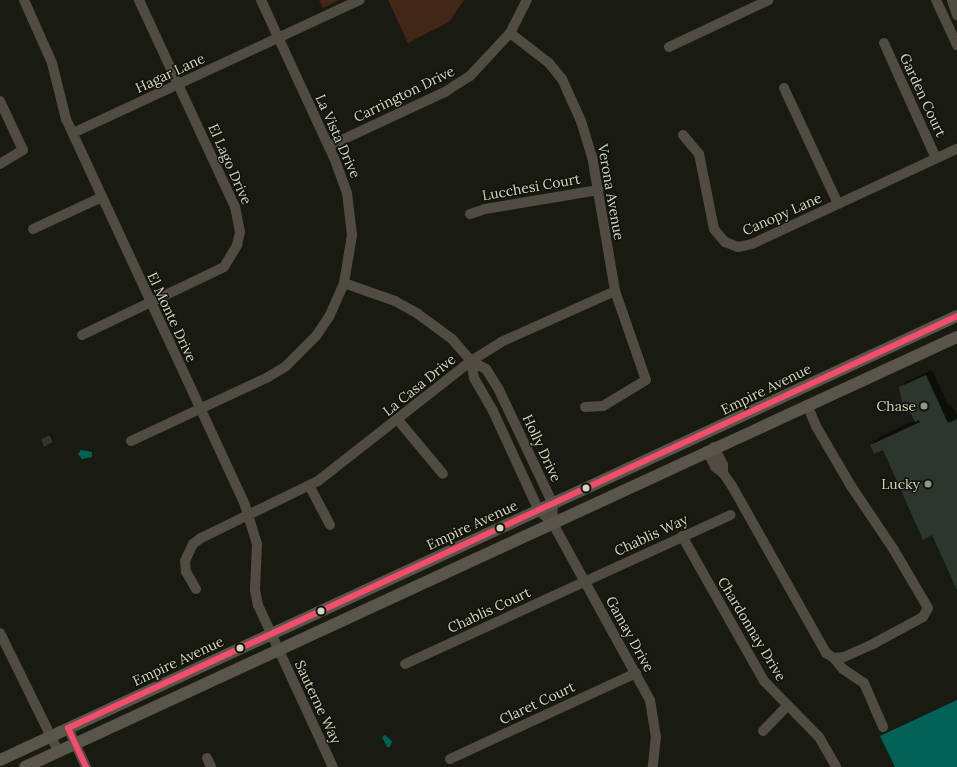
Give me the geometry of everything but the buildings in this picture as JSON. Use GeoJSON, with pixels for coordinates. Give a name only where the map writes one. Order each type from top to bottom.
{"type":"FeatureCollection","features":[{"type":"Feature","properties":{"kind":"main road","name":"Empire Avenue"},"geometry":{"type":"LineString","coordinates":[[0,760],[957,316]]}},
{"type":"Feature","properties":{"kind":"main road"},"geometry":{"type":"LineString","coordinates":[[24,767],[957,336]]}},
{"type":"Feature","properties":{"kind":"main road"},"geometry":{"type":"LineString","coordinates":[[710,449],[709,439],[739,425],[755,411]]}},
{"type":"Feature","properties":{"kind":"street","name":"El Monte Drive"},"geometry":{"type":"LineString","coordinates":[[24,0],[52,63],[62,110],[248,515],[257,544],[255,590],[278,649]]}},
{"type":"Feature","properties":{"kind":"street","name":"El Lago Drive"},"geometry":{"type":"LineString","coordinates":[[82,335],[224,267],[234,250],[240,232],[235,207],[139,0]]}},
{"type":"Feature","properties":{"kind":"street","name":"La Vista Drive"},"geometry":{"type":"LineString","coordinates":[[131,441],[268,377],[290,362],[316,336],[329,317],[344,283],[351,253],[350,213],[342,175],[261,0]]}},
{"type":"Feature","properties":{"kind":"street","name":"Hagar Lane"},"geometry":{"type":"LineString","coordinates":[[73,133],[360,0]]}},
{"type":"Feature","properties":{"kind":"street","name":"Carrington Drive"},"geometry":{"type":"LineString","coordinates":[[329,146],[459,84],[483,65],[510,33],[527,0]]}},
{"type":"Feature","properties":{"kind":"street"},"geometry":{"type":"LineString","coordinates":[[669,47],[769,0]]}},
{"type":"Feature","properties":{"kind":"street"},"geometry":{"type":"LineString","coordinates":[[936,0],[957,45]]}},
{"type":"Feature","properties":{"kind":"street"},"geometry":{"type":"LineString","coordinates":[[952,0],[957,15]]}},
{"type":"Feature","properties":{"kind":"street","name":"Verona Avenue"},"geometry":{"type":"LineString","coordinates":[[510,33],[536,51],[562,79],[587,138],[598,190],[615,291],[646,380],[603,406],[585,407]]}},
{"type":"Feature","properties":{"kind":"street","name":"Garden Court"},"geometry":{"type":"LineString","coordinates":[[884,43],[936,158]]}},
{"type":"Feature","properties":{"kind":"street"},"geometry":{"type":"LineString","coordinates":[[784,88],[838,204]]}},
{"type":"Feature","properties":{"kind":"street"},"geometry":{"type":"LineString","coordinates":[[0,101],[23,150],[0,164]]}},
{"type":"Feature","properties":{"kind":"street","name":"Canopy Lane"},"geometry":{"type":"LineString","coordinates":[[683,135],[699,154],[714,229],[732,245],[744,246],[752,244],[957,149]]}},
{"type":"Feature","properties":{"kind":"street","name":"Lucchesi Court"},"geometry":{"type":"LineString","coordinates":[[470,214],[485,209],[598,190]]}},
{"type":"Feature","properties":{"kind":"street"},"geometry":{"type":"LineString","coordinates":[[33,229],[102,197]]}},
{"type":"Feature","properties":{"kind":"street","name":"Holly Drive"},"geometry":{"type":"LineString","coordinates":[[344,283],[395,301],[418,314],[452,339],[472,361],[486,369],[499,390],[553,504],[552,522]]}},
{"type":"Feature","properties":{"kind":"street","name":"La Casa Drive"},"geometry":{"type":"LineString","coordinates":[[196,589],[186,572],[185,561],[193,544],[248,515],[310,487],[472,361],[501,342],[615,291]]}},
{"type":"Feature","properties":{"kind":"street","name":"Holly Drive"},"geometry":{"type":"LineString","coordinates":[[472,361],[474,378],[493,411],[539,511],[552,522]]}},
{"type":"Feature","properties":{"kind":"street"},"geometry":{"type":"LineString","coordinates":[[808,405],[816,426],[851,486],[894,550],[928,608],[923,617],[898,631],[844,657],[834,658]]}},
{"type":"Feature","properties":{"kind":"street"},"geometry":{"type":"LineString","coordinates":[[398,420],[443,474]]}},
{"type":"Feature","properties":{"kind":"street"},"geometry":{"type":"LineString","coordinates":[[710,449],[715,467],[723,473],[812,627],[819,644],[834,658],[842,669],[864,683],[883,727]]}},
{"type":"Feature","properties":{"kind":"street"},"geometry":{"type":"LineString","coordinates":[[310,487],[330,525]]}},
{"type":"Feature","properties":{"kind":"street","name":"Chablis Way"},"geometry":{"type":"LineString","coordinates":[[584,582],[730,515]]}},
{"type":"Feature","properties":{"kind":"street","name":"Gamay Drive"},"geometry":{"type":"LineString","coordinates":[[552,522],[650,700],[656,736],[653,767]]}},
{"type":"Feature","properties":{"kind":"street","name":"Chardonnay Drive"},"geometry":{"type":"LineString","coordinates":[[682,536],[764,681],[819,737],[836,767]]}},
{"type":"Feature","properties":{"kind":"street","name":"Chablis Court"},"geometry":{"type":"LineString","coordinates":[[405,664],[584,582]]}},
{"type":"Feature","properties":{"kind":"street"},"geometry":{"type":"LineString","coordinates":[[0,633],[58,752]]}},
{"type":"Feature","properties":{"kind":"street","name":"Sauterne Way"},"geometry":{"type":"LineString","coordinates":[[278,649],[333,767]]}},
{"type":"Feature","properties":{"kind":"street","name":"Claret Court"},"geometry":{"type":"LineString","coordinates":[[450,759],[636,673]]}},
{"type":"Feature","properties":{"kind":"street"},"geometry":{"type":"LineString","coordinates":[[763,731],[787,706]]}},
{"type":"Feature","properties":{"kind":"street"},"geometry":{"type":"LineString","coordinates":[[68,728],[86,767]]}},
{"type":"Feature","properties":{"kind":"shaded area"},"geometry":{"type":"Polygon","coordinates":[[[319,0],[339,0],[323,8],[319,0]]]}},
{"type":"Feature","properties":{"kind":"shaded area"},"geometry":{"type":"Polygon","coordinates":[[[388,0],[464,0],[449,22],[408,43],[388,0]]]}},
{"type":"Feature","properties":{"kind":"water"},"geometry":{"type":"Polygon","coordinates":[[[81,450],[92,452],[92,457],[82,459],[78,454],[81,450]]]}},
{"type":"Feature","properties":{"kind":"water"},"geometry":{"type":"Polygon","coordinates":[[[957,700],[957,767],[895,767],[880,736],[957,700]]]}},
{"type":"Feature","properties":{"kind":"water"},"geometry":{"type":"Polygon","coordinates":[[[385,735],[392,741],[390,747],[387,747],[382,737],[385,735]]]}},
{"type":"Feature","properties":{"kind":"transit line"},"geometry":{"type":"LineString","coordinates":[[86,767],[68,728],[957,316]]}},
{"type":"Feature","properties":{"kind":"place","name":"Chase"},"geometry":{"type":"Point","coordinates":[924,406]}},
{"type":"Feature","properties":{"kind":"place","name":"Lucky"},"geometry":{"type":"Point","coordinates":[928,484]}}]}
